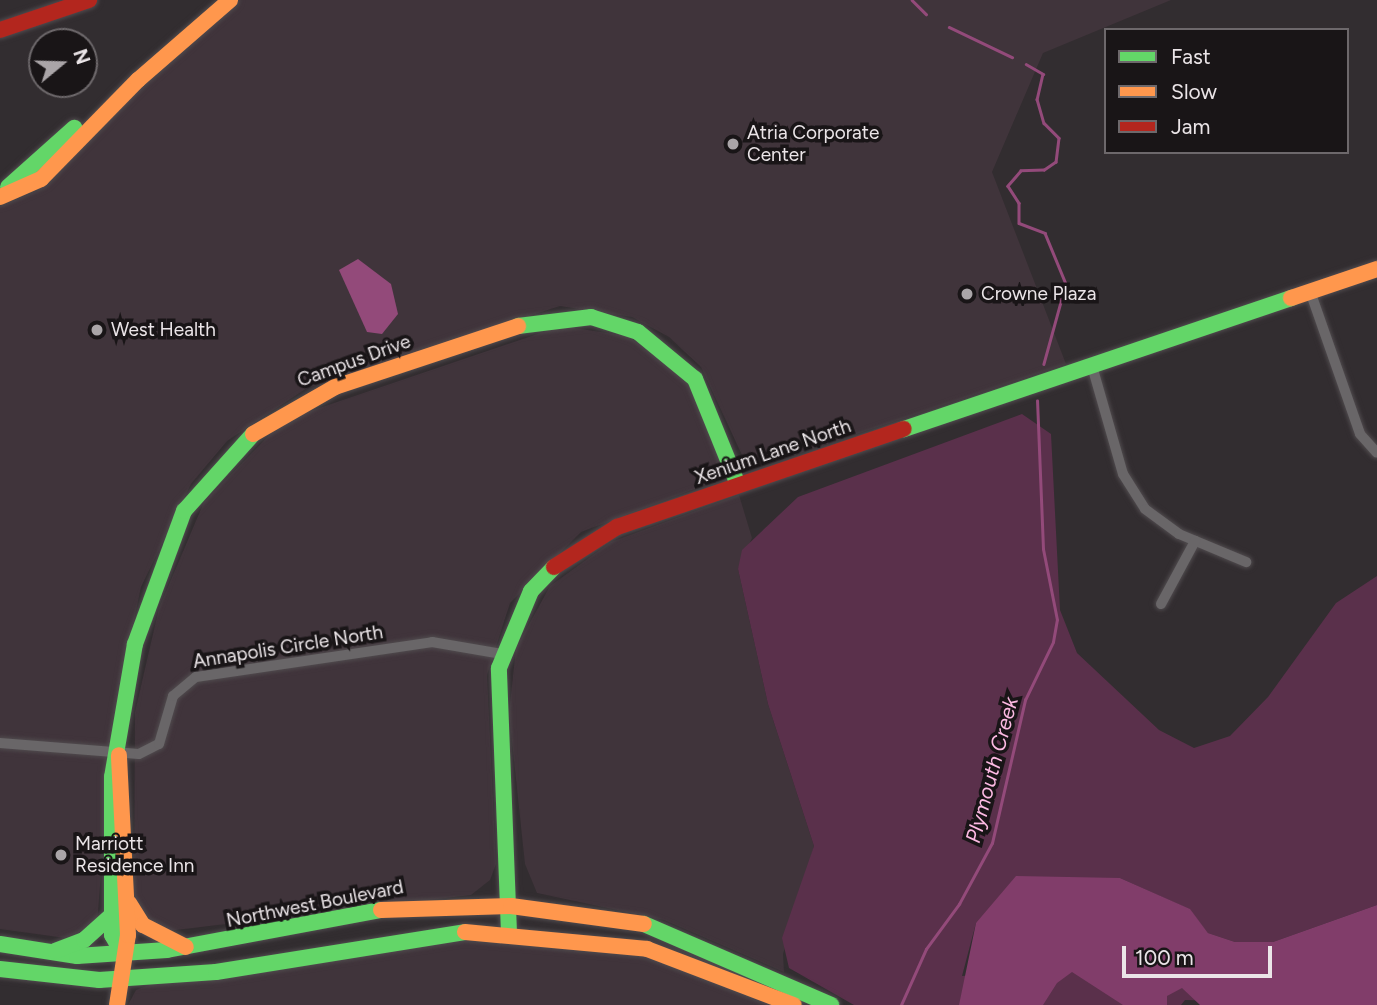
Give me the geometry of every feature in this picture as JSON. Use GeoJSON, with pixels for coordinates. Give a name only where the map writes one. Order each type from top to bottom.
{"type":"FeatureCollection","features":[{"type":"Feature","properties":{"kind":"main road"},"geometry":{"type":"LineString","coordinates":[[0,30],[89,0]]}},
{"type":"Feature","properties":{"kind":"main road"},"geometry":{"type":"LineString","coordinates":[[0,195],[151,52],[219,0]]}},
{"type":"Feature","properties":{"kind":"main road"},"geometry":{"type":"LineString","coordinates":[[0,195],[41,179],[146,73],[230,0]]}},
{"type":"Feature","properties":{"kind":"main road","name":"Xenium Lane North"},"geometry":{"type":"LineString","coordinates":[[509,933],[511,906],[496,696],[502,654],[531,591],[569,552],[617,527],[1377,269]]}},
{"type":"Feature","properties":{"kind":"main road","name":"Campus Drive"},"geometry":{"type":"LineString","coordinates":[[123,954],[111,916],[112,777],[119,755],[135,644],[169,541],[224,458],[304,400],[517,326],[591,317],[638,332],[695,379],[738,485]]}},
{"type":"Feature","properties":{"kind":"main road","name":"Campus Drive"},"geometry":{"type":"LineString","coordinates":[[117,1005],[128,901],[125,778],[119,755]]}},
{"type":"Feature","properties":{"kind":"main road"},"geometry":{"type":"LineString","coordinates":[[128,901],[143,925],[189,948]]}},
{"type":"Feature","properties":{"kind":"main road","name":"Northwest Boulevard"},"geometry":{"type":"LineString","coordinates":[[0,944],[50,953],[123,954],[189,948],[407,905],[511,906],[622,917],[681,935],[831,1005]]}},
{"type":"Feature","properties":{"kind":"main road"},"geometry":{"type":"LineString","coordinates":[[50,953],[84,940],[111,916]]}},
{"type":"Feature","properties":{"kind":"main road"},"geometry":{"type":"LineString","coordinates":[[0,969],[120,980],[216,972],[449,930],[509,933],[647,948],[794,1005]]}},
{"type":"Feature","properties":{"kind":"street"},"geometry":{"type":"LineString","coordinates":[[1310,291],[1360,434],[1377,453]]}},
{"type":"Feature","properties":{"kind":"street"},"geometry":{"type":"LineString","coordinates":[[1092,366],[1132,493],[1161,524],[1246,562]]}},
{"type":"Feature","properties":{"kind":"street"},"geometry":{"type":"LineString","coordinates":[[1160,604],[1195,541]]}},
{"type":"Feature","properties":{"kind":"street","name":"Annapolis Circle North"},"geometry":{"type":"LineString","coordinates":[[0,743],[119,755],[159,744],[173,696],[205,675],[432,642],[502,654]]}},
{"type":"Feature","properties":{"kind":"shaded area"},"geometry":{"type":"Polygon","coordinates":[[[239,0],[1171,0],[1043,53],[992,172],[1066,364],[749,470],[701,367],[669,337],[632,317],[560,306],[307,388],[227,441],[191,484],[141,587],[113,721],[97,924],[65,938],[0,929],[0,206],[37,191],[172,56],[239,0]]]}},
{"type":"Feature","properties":{"kind":"shaded area"},"geometry":{"type":"Polygon","coordinates":[[[358,259],[391,284],[398,314],[382,334],[367,332],[339,270],[358,259]]]}},
{"type":"Feature","properties":{"kind":"shaded area"},"geometry":{"type":"Polygon","coordinates":[[[561,326],[627,336],[665,361],[696,392],[726,477],[581,532],[510,603],[487,675],[496,864],[490,880],[471,895],[159,932],[134,898],[135,712],[159,608],[204,502],[284,420],[561,326]]]}},
{"type":"Feature","properties":{"kind":"shaded area"},"geometry":{"type":"Polygon","coordinates":[[[1022,414],[1051,434],[1060,610],[1077,653],[1159,730],[1194,748],[1230,736],[1268,697],[1336,603],[1377,576],[1377,905],[1273,942],[1235,942],[1208,933],[1189,909],[1120,878],[1070,879],[976,923],[962,976],[1225,952],[1377,1005],[1185,1000],[1181,1005],[854,1005],[789,968],[782,938],[814,846],[768,704],[738,569],[742,550],[798,497],[1022,414]]]}},
{"type":"Feature","properties":{"kind":"shaded area"},"geometry":{"type":"Polygon","coordinates":[[[739,495],[752,538],[738,569],[768,704],[814,846],[783,954],[784,972],[664,920],[537,893],[525,864],[509,713],[516,648],[550,586],[611,542],[739,495]]]}},
{"type":"Feature","properties":{"kind":"shaded area"},"geometry":{"type":"Polygon","coordinates":[[[1016,876],[1120,878],[1190,909],[1208,933],[1235,942],[1273,942],[1377,905],[1377,1005],[1200,1005],[1182,988],[1167,996],[1167,1005],[1123,1005],[1072,972],[1057,983],[1043,1005],[959,1005],[976,923],[1016,876]]]}},
{"type":"Feature","properties":{"kind":"shaded area"},"geometry":{"type":"Polygon","coordinates":[[[488,939],[667,959],[782,1005],[128,1005],[136,990],[152,984],[250,974],[416,943],[488,939]]]}},
{"type":"Feature","properties":{"kind":"waterway","name":"Plymouth Creek"},"geometry":{"type":"LineString","coordinates":[[912,0],[926,14]]}},
{"type":"Feature","properties":{"kind":"waterway","name":"Plymouth Creek"},"geometry":{"type":"LineString","coordinates":[[949,27],[1012,57]]}},
{"type":"Feature","properties":{"kind":"waterway","name":"Plymouth Creek"},"geometry":{"type":"LineString","coordinates":[[1026,64],[1043,74],[1037,99],[1044,123],[1059,138],[1056,162],[1044,170],[1021,171],[1008,186],[1019,203],[1019,223],[1045,233],[1066,284],[1044,364]]}},
{"type":"Feature","properties":{"kind":"waterway","name":"Plymouth Creek"},"geometry":{"type":"LineString","coordinates":[[901,1005],[926,949],[959,904],[992,843],[1025,700],[1053,642],[1057,620],[1043,549],[1037,401]]}},
{"type":"Feature","properties":{"kind":"traffic: fast"},"geometry":{"type":"LineString","coordinates":[[8,187],[74,128]]}},
{"type":"Feature","properties":{"kind":"traffic: fast"},"geometry":{"type":"LineString","coordinates":[[904,429],[1291,298]]}},
{"type":"Feature","properties":{"kind":"traffic: fast"},"geometry":{"type":"LineString","coordinates":[[518,326],[591,317],[638,332],[695,379],[738,485]]}},
{"type":"Feature","properties":{"kind":"traffic: fast"},"geometry":{"type":"LineString","coordinates":[[123,954],[112,935],[112,777],[135,644],[184,511],[253,434]]}},
{"type":"Feature","properties":{"kind":"traffic: fast"},"geometry":{"type":"LineString","coordinates":[[509,933],[499,668],[531,591],[554,567]]}},
{"type":"Feature","properties":{"kind":"traffic: fast"},"geometry":{"type":"LineString","coordinates":[[0,944],[77,956],[167,950],[381,910]]}},
{"type":"Feature","properties":{"kind":"traffic: fast"},"geometry":{"type":"LineString","coordinates":[[55,951],[84,940],[111,916]]}},
{"type":"Feature","properties":{"kind":"traffic: fast"},"geometry":{"type":"LineString","coordinates":[[644,924],[831,1005]]}},
{"type":"Feature","properties":{"kind":"traffic: fast"},"geometry":{"type":"LineString","coordinates":[[0,969],[99,980],[216,972],[465,932]]}},
{"type":"Feature","properties":{"kind":"traffic: slow"},"geometry":{"type":"LineString","coordinates":[[0,197],[41,179],[138,80],[230,0]]}},
{"type":"Feature","properties":{"kind":"traffic: slow"},"geometry":{"type":"LineString","coordinates":[[1291,298],[1377,269]]}},
{"type":"Feature","properties":{"kind":"traffic: slow"},"geometry":{"type":"LineString","coordinates":[[253,434],[335,387],[518,326]]}},
{"type":"Feature","properties":{"kind":"traffic: slow"},"geometry":{"type":"LineString","coordinates":[[117,1005],[128,935],[119,755]]}},
{"type":"Feature","properties":{"kind":"traffic: slow"},"geometry":{"type":"LineString","coordinates":[[129,903],[143,925],[186,947]]}},
{"type":"Feature","properties":{"kind":"traffic: slow"},"geometry":{"type":"LineString","coordinates":[[381,910],[511,906],[644,924]]}},
{"type":"Feature","properties":{"kind":"traffic: slow"},"geometry":{"type":"LineString","coordinates":[[465,932],[647,949],[794,1005]]}},
{"type":"Feature","properties":{"kind":"traffic: jam"},"geometry":{"type":"LineString","coordinates":[[0,30],[89,0]]}},
{"type":"Feature","properties":{"kind":"traffic: jam"},"geometry":{"type":"LineString","coordinates":[[554,567],[617,527],[904,429]]}},
{"type":"Feature","properties":{"kind":"place","name":"Atria Corporate Center"},"geometry":{"type":"Point","coordinates":[733,144]}},
{"type":"Feature","properties":{"kind":"place","name":"Crowne Plaza"},"geometry":{"type":"Point","coordinates":[967,294]}},
{"type":"Feature","properties":{"kind":"place","name":"West Health"},"geometry":{"type":"Point","coordinates":[97,330]}},
{"type":"Feature","properties":{"kind":"place","name":"Marriott Residence Inn"},"geometry":{"type":"Point","coordinates":[61,855]}}]}
